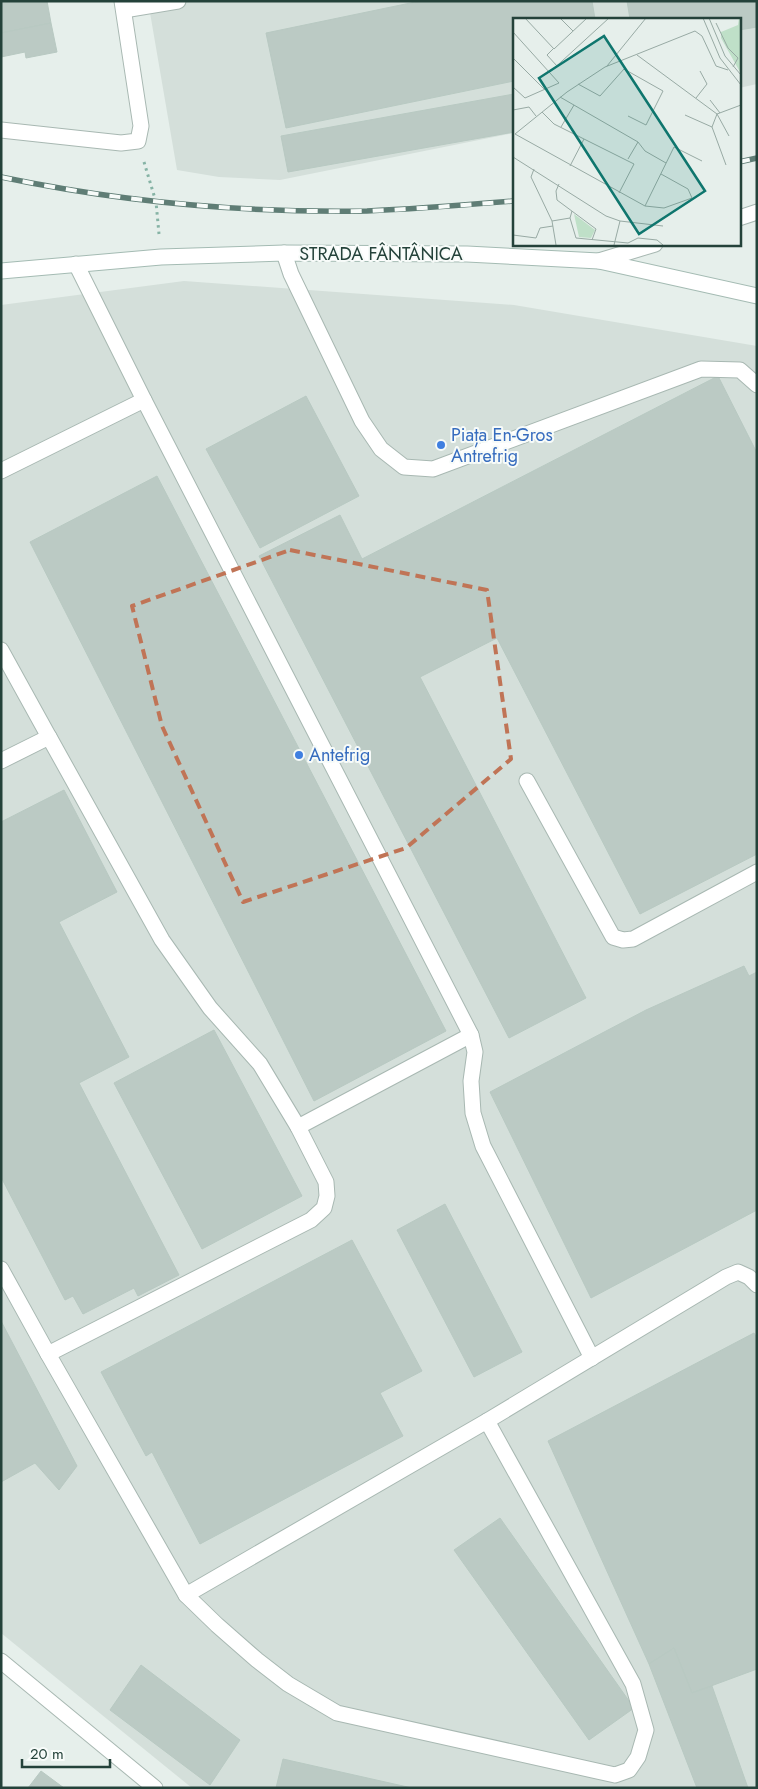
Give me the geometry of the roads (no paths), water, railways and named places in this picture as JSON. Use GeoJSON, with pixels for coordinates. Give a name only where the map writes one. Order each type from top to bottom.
{"type":"FeatureCollection","features":[{"type":"Feature","properties":{"kind":"street"},"geometry":{"type":"LineString","coordinates":[[1,130],[121,142],[138,141],[141,126],[123,6],[178,1]]}},
{"type":"Feature","properties":{"kind":"street"},"geometry":{"type":"LineString","coordinates":[[740,218],[757,212]]}},
{"type":"Feature","properties":{"kind":"street"},"geometry":{"type":"LineString","coordinates":[[599,261],[651,245]]}},
{"type":"Feature","properties":{"kind":"street"},"geometry":{"type":"LineString","coordinates":[[284,253],[291,274],[362,421],[381,450],[404,467],[433,469],[701,369],[740,370],[757,385]]}},
{"type":"Feature","properties":{"kind":"street","name":"STRADA FÂNTÂNICA"},"geometry":{"type":"LineString","coordinates":[[1,271],[161,257],[284,253],[467,254],[599,261],[757,296]]}},
{"type":"Feature","properties":{"kind":"street"},"geometry":{"type":"LineString","coordinates":[[76,264],[144,400],[471,1034],[475,1052],[471,1081],[473,1114],[483,1146],[592,1358]]}},
{"type":"Feature","properties":{"kind":"street"},"geometry":{"type":"LineString","coordinates":[[1,471],[144,400]]}},
{"type":"Feature","properties":{"kind":"street"},"geometry":{"type":"LineString","coordinates":[[1,650],[162,940],[210,1008],[260,1064],[298,1127],[326,1182],[327,1196],[324,1208],[311,1220],[48,1354]]}},
{"type":"Feature","properties":{"kind":"street"},"geometry":{"type":"LineString","coordinates":[[1,761],[49,736]]}},
{"type":"Feature","properties":{"kind":"street"},"geometry":{"type":"LineString","coordinates":[[527,781],[613,937],[623,940],[633,939],[757,872]]}},
{"type":"Feature","properties":{"kind":"street"},"geometry":{"type":"LineString","coordinates":[[298,1127],[471,1034]]}},
{"type":"Feature","properties":{"kind":"street"},"geometry":{"type":"LineString","coordinates":[[1,1269],[186,1595],[257,1660],[288,1684],[337,1714],[615,1775],[629,1770],[638,1757],[646,1730],[633,1684],[487,1421]]}},
{"type":"Feature","properties":{"kind":"street"},"geometry":{"type":"LineString","coordinates":[[186,1595],[487,1421],[726,1277],[738,1272],[749,1277],[757,1285]]}},
{"type":"Feature","properties":{"kind":"street"},"geometry":{"type":"LineString","coordinates":[[1,1661],[155,1788]]}},
{"type":"Feature","properties":{"kind":"railway"},"geometry":{"type":"LineString","coordinates":[[740,162],[757,158]]}},
{"type":"Feature","properties":{"kind":"railway"},"geometry":{"type":"LineString","coordinates":[[1,177],[92,193],[229,208],[367,211],[513,201]]}},
{"type":"Feature","properties":{"kind":"place","name":"Piața En-Gros Antrefrig"},"geometry":{"type":"Point","coordinates":[441,445]}},
{"type":"Feature","properties":{"kind":"place","name":"Antefrig"},"geometry":{"type":"Point","coordinates":[299,755]}}]}
